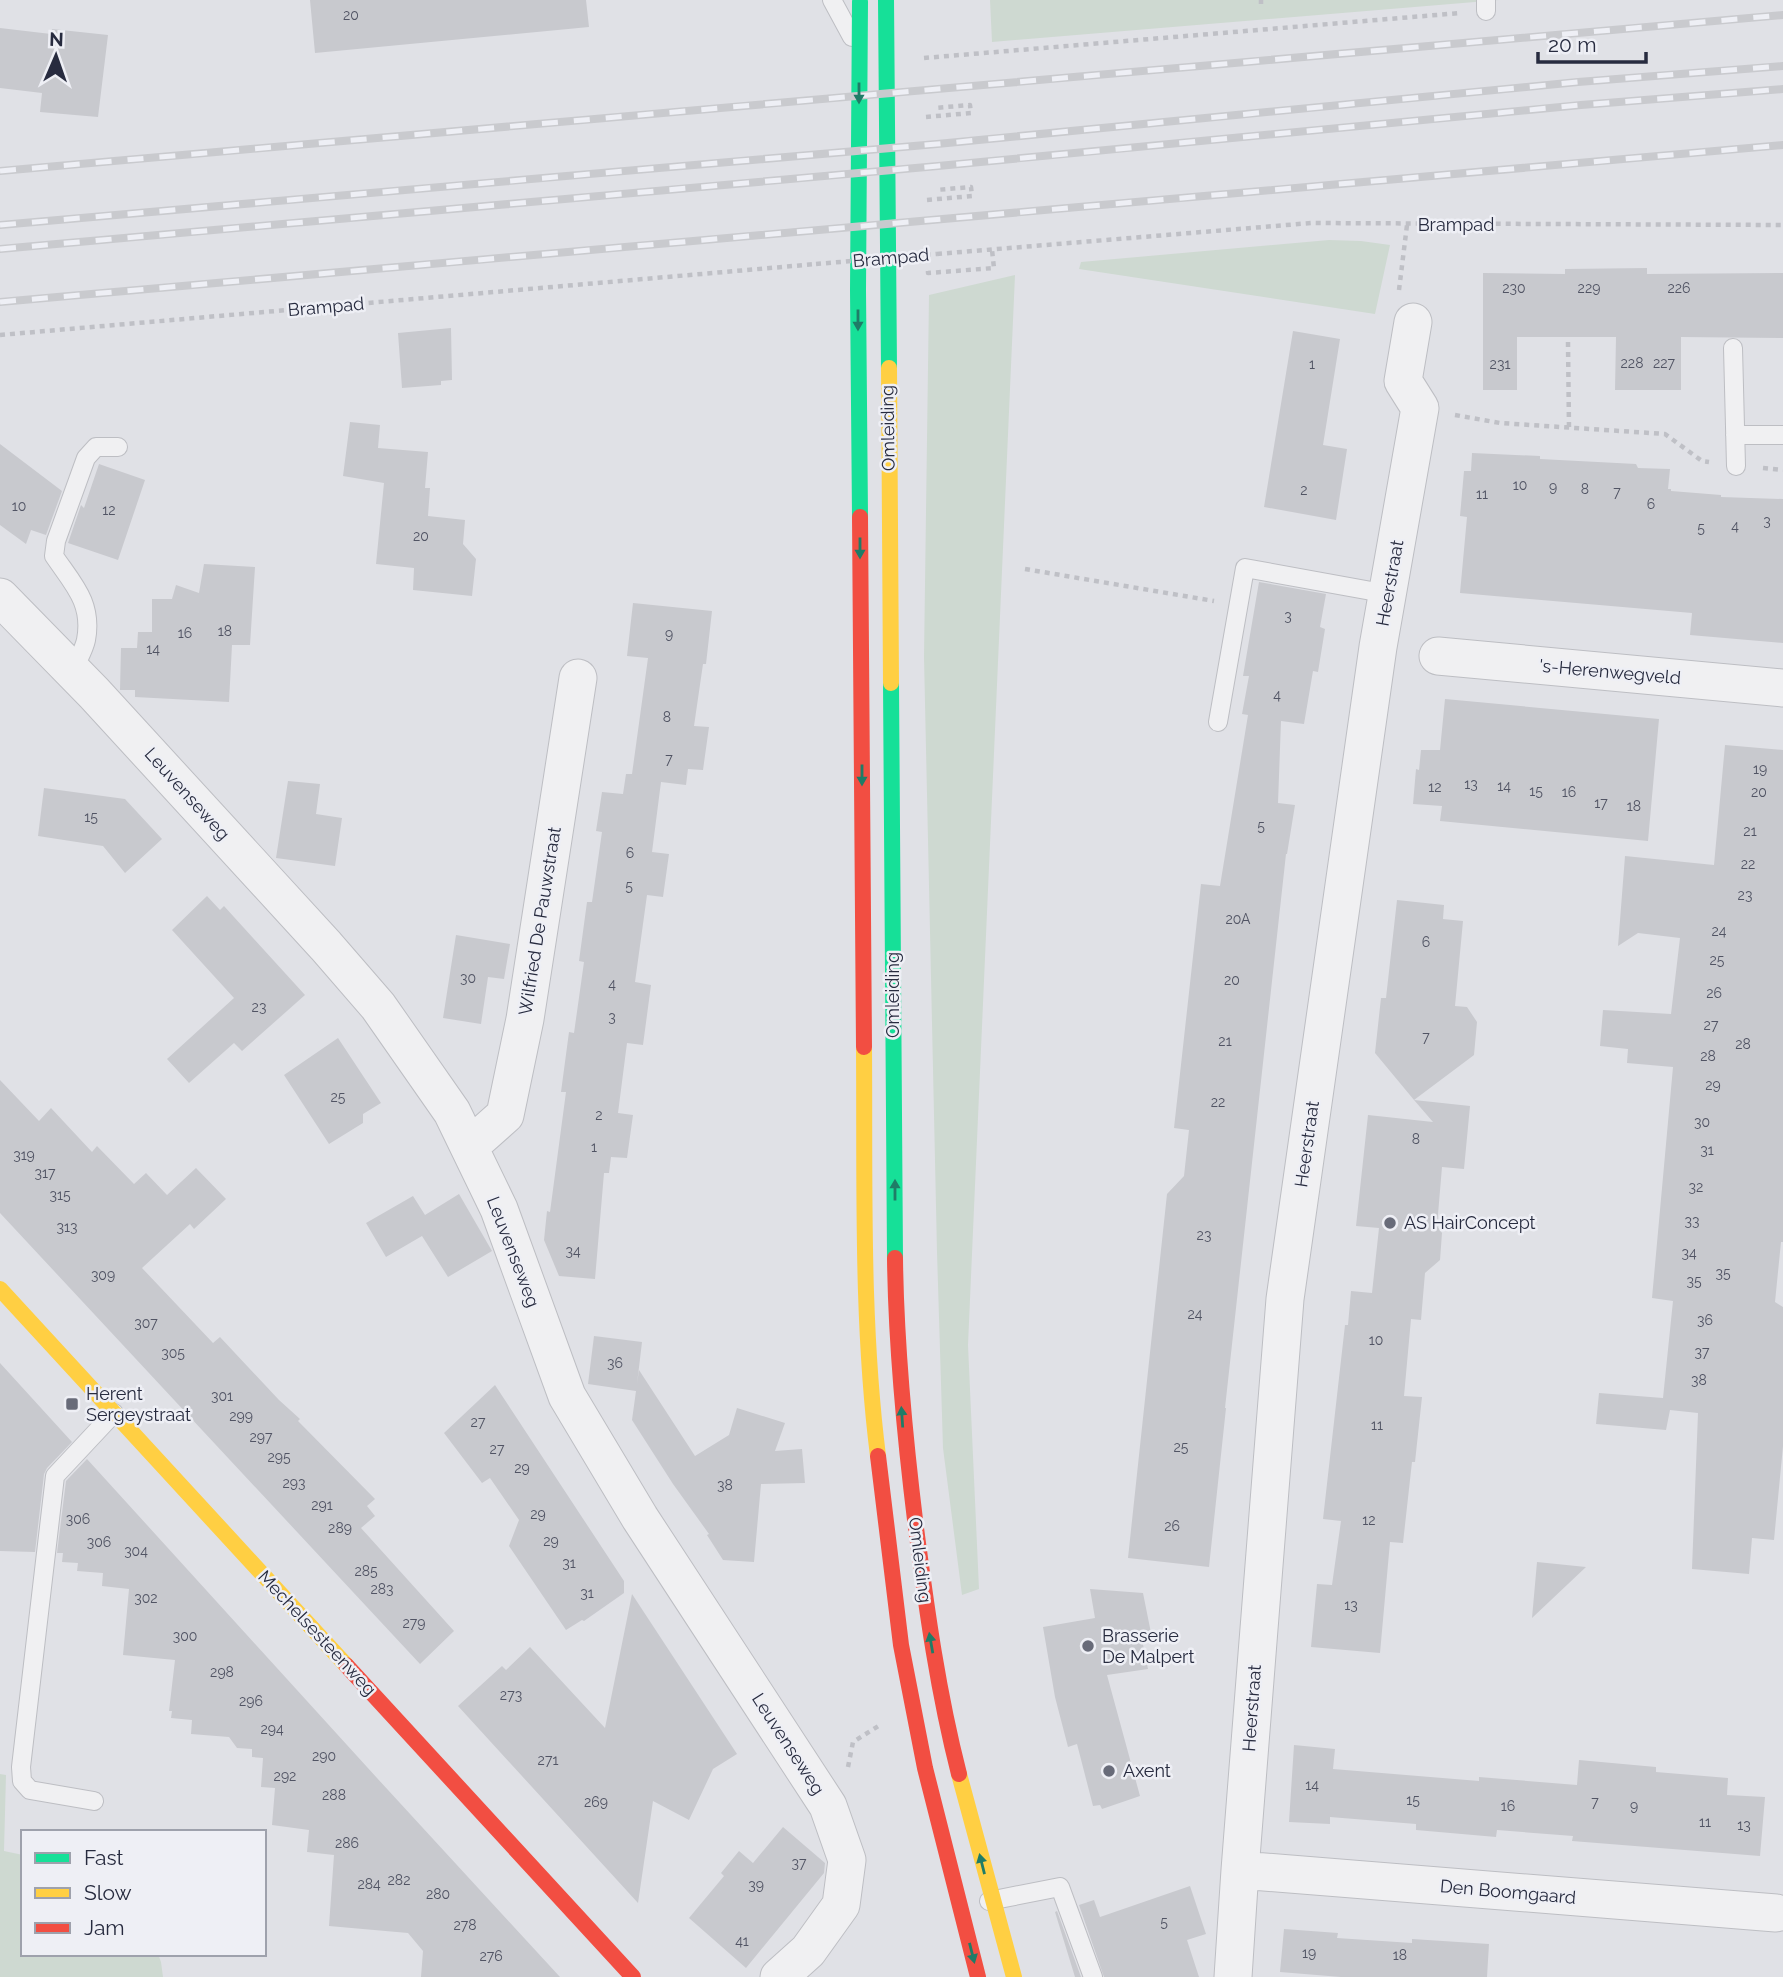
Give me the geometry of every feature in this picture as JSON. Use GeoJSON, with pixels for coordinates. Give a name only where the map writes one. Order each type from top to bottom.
{"type":"FeatureCollection","features":[{"type":"Feature","properties":{"kind":"main road","name":"Omleiding"},"geometry":{"type":"LineString","coordinates":[[860,0],[858,318],[866,1264],[869,1341],[876,1442],[901,1645],[925,1768],[978,1977]]}},
{"type":"Feature","properties":{"kind":"main road","name":"Omleiding"},"geometry":{"type":"LineString","coordinates":[[886,0],[895,1267],[903,1424],[932,1649],[946,1722],[1014,1977]]}},
{"type":"Feature","properties":{"kind":"main road","name":"Mechelsesteenweg"},"geometry":{"type":"LineString","coordinates":[[0,1289],[634,1977]]}},
{"type":"Feature","properties":{"kind":"street"},"geometry":{"type":"LineString","coordinates":[[1413,322],[1403,381],[1420,408]]}},
{"type":"Feature","properties":{"kind":"street","name":"Heerstraat"},"geometry":{"type":"LineString","coordinates":[[1233,1977],[1285,1299],[1378,647],[1420,408]]}},
{"type":"Feature","properties":{"kind":"street","name":"Leuvenseweg"},"geometry":{"type":"LineString","coordinates":[[0,597],[73,671],[326,946],[378,1006],[452,1112],[499,1209],[567,1396],[640,1518],[828,1806],[847,1860],[841,1905],[808,1951],[779,1977]]}},
{"type":"Feature","properties":{"kind":"street","name":"'s-Herenwegveld"},"geometry":{"type":"LineString","coordinates":[[1438,656],[1783,688]]}},
{"type":"Feature","properties":{"kind":"street","name":"Wilfried De Pauwstraat"},"geometry":{"type":"LineString","coordinates":[[468,1147],[505,1115],[524,1019],[578,678]]}},
{"type":"Feature","properties":{"kind":"street","name":"Den Boomgaard"},"geometry":{"type":"LineString","coordinates":[[1240,1870],[1776,1913]]}},
{"type":"Feature","properties":{"kind":"lane"},"geometry":{"type":"LineString","coordinates":[[832,0],[860,50]]}},
{"type":"Feature","properties":{"kind":"lane"},"geometry":{"type":"LineString","coordinates":[[1733,348],[1736,466]]}},
{"type":"Feature","properties":{"kind":"lane"},"geometry":{"type":"LineString","coordinates":[[1735,435],[1783,435]]}},
{"type":"Feature","properties":{"kind":"lane"},"geometry":{"type":"LineString","coordinates":[[73,671],[86,641],[86,614],[83,598],[54,556],[56,541],[86,458],[96,447],[118,447]]}},
{"type":"Feature","properties":{"kind":"lane"},"geometry":{"type":"LineString","coordinates":[[1218,722],[1245,568],[1388,594]]}},
{"type":"Feature","properties":{"kind":"lane"},"geometry":{"type":"LineString","coordinates":[[94,1801],[30,1790],[22,1781],[21,1767],[55,1476],[114,1413]]}},
{"type":"Feature","properties":{"kind":"lane"},"geometry":{"type":"LineString","coordinates":[[961,1909],[1060,1887],[1093,1977]]}},
{"type":"Feature","properties":{"kind":"path"},"geometry":{"type":"LineString","coordinates":[[922,58],[1486,5]]}},
{"type":"Feature","properties":{"kind":"path"},"geometry":{"type":"LineString","coordinates":[[926,117],[971,113],[970,105],[934,108]]}},
{"type":"Feature","properties":{"kind":"path"},"geometry":{"type":"LineString","coordinates":[[927,200],[972,196],[971,187],[936,190]]}},
{"type":"Feature","properties":{"kind":"path","name":"Brampad"},"geometry":{"type":"LineString","coordinates":[[0,335],[1311,223],[1783,225]]}},
{"type":"Feature","properties":{"kind":"path"},"geometry":{"type":"LineString","coordinates":[[1399,288],[1407,225]]}},
{"type":"Feature","properties":{"kind":"path"},"geometry":{"type":"LineString","coordinates":[[928,273],[994,268],[992,250]]}},
{"type":"Feature","properties":{"kind":"path"},"geometry":{"type":"LineString","coordinates":[[918,255],[918,269]]}},
{"type":"Feature","properties":{"kind":"path"},"geometry":{"type":"LineString","coordinates":[[1568,342],[1569,428]]}},
{"type":"Feature","properties":{"kind":"path"},"geometry":{"type":"LineString","coordinates":[[1420,408],[1500,423],[1665,434],[1702,461],[1783,470]]}},
{"type":"Feature","properties":{"kind":"path"},"geometry":{"type":"LineString","coordinates":[[1025,569],[1238,605]]}},
{"type":"Feature","properties":{"kind":"path"},"geometry":{"type":"LineString","coordinates":[[848,1768],[853,1742],[912,1703]]}},
{"type":"Feature","properties":{"kind":"shaded area"},"geometry":{"type":"Polygon","coordinates":[[[990,0],[1499,0],[992,42],[990,0]]]}},
{"type":"Feature","properties":{"kind":"shaded area"},"geometry":{"type":"Polygon","coordinates":[[[1329,240],[1390,245],[1375,314],[1079,269],[1081,262],[1329,240]]]}},
{"type":"Feature","properties":{"kind":"shaded area"},"geometry":{"type":"Polygon","coordinates":[[[1015,275],[968,1345],[979,1589],[962,1595],[943,1448],[937,1252],[924,657],[929,295],[1015,275]]]}},
{"type":"Feature","properties":{"kind":"shaded area"},"geometry":{"type":"Polygon","coordinates":[[[0,1774],[6,1775],[4,1851],[21,1855],[21,1956],[159,1956],[163,1977],[0,1977],[0,1774]]]}},
{"type":"Feature","properties":{"kind":"building"},"geometry":{"type":"Polygon","coordinates":[[[310,0],[586,0],[589,27],[315,53],[310,0]]]}},
{"type":"Feature","properties":{"kind":"building"},"geometry":{"type":"Polygon","coordinates":[[[0,28],[51,34],[52,29],[108,35],[98,117],[40,112],[42,93],[0,88],[0,28]]]}},
{"type":"Feature","properties":{"kind":"building"},"geometry":{"type":"Polygon","coordinates":[[[1647,268],[1647,274],[1783,273],[1783,338],[1681,337],[1681,390],[1615,390],[1616,337],[1517,337],[1517,390],[1483,390],[1483,273],[1565,274],[1565,269],[1647,268]]]}},
{"type":"Feature","properties":{"kind":"building"},"geometry":{"type":"Polygon","coordinates":[[[451,328],[452,380],[441,381],[441,385],[402,388],[398,333],[451,328]]]}},
{"type":"Feature","properties":{"kind":"building"},"geometry":{"type":"Polygon","coordinates":[[[1293,331],[1340,339],[1323,445],[1347,449],[1336,520],[1264,507],[1293,331]]]}},
{"type":"Feature","properties":{"kind":"building"},"geometry":{"type":"Polygon","coordinates":[[[350,422],[380,425],[378,448],[428,452],[425,488],[430,488],[428,516],[465,520],[463,544],[476,559],[472,596],[413,590],[414,568],[376,564],[384,483],[343,476],[350,422]]]}},
{"type":"Feature","properties":{"kind":"building"},"geometry":{"type":"Polygon","coordinates":[[[0,444],[62,491],[46,535],[31,530],[26,544],[0,525],[0,444]]]}},
{"type":"Feature","properties":{"kind":"building"},"geometry":{"type":"Polygon","coordinates":[[[1472,453],[1540,456],[1540,459],[1636,464],[1638,468],[1670,469],[1668,489],[1671,491],[1721,497],[1783,499],[1783,643],[1690,635],[1692,613],[1460,593],[1467,517],[1460,516],[1464,471],[1471,471],[1472,453]]]}},
{"type":"Feature","properties":{"kind":"building"},"geometry":{"type":"Polygon","coordinates":[[[99,464],[145,480],[118,560],[68,543],[81,505],[84,508],[99,464]]]}},
{"type":"Feature","properties":{"kind":"building"},"geometry":{"type":"Polygon","coordinates":[[[204,564],[255,567],[250,645],[232,645],[229,702],[135,697],[135,690],[120,690],[121,648],[137,648],[138,632],[152,632],[152,599],[172,599],[176,585],[199,593],[204,564]]]}},
{"type":"Feature","properties":{"kind":"building"},"geometry":{"type":"Polygon","coordinates":[[[1259,582],[1326,594],[1320,627],[1325,629],[1318,672],[1313,671],[1304,724],[1281,721],[1278,803],[1295,805],[1286,854],[1209,1567],[1128,1558],[1167,1194],[1184,1176],[1189,1130],[1174,1128],[1201,884],[1220,886],[1248,715],[1242,714],[1249,676],[1243,676],[1259,582]]]}},
{"type":"Feature","properties":{"kind":"building"},"geometry":{"type":"Polygon","coordinates":[[[633,603],[712,611],[706,664],[703,664],[694,726],[709,727],[703,770],[688,769],[686,785],[661,782],[652,852],[669,854],[663,897],[647,895],[635,982],[651,985],[643,1045],[627,1043],[618,1113],[633,1115],[627,1158],[611,1157],[609,1173],[604,1173],[595,1279],[559,1276],[544,1240],[566,1092],[561,1092],[569,1032],[574,1033],[584,962],[579,961],[587,902],[592,902],[602,832],[596,831],[602,792],[623,794],[626,774],[632,774],[648,658],[627,656],[633,603]]]}},
{"type":"Feature","properties":{"kind":"building"},"geometry":{"type":"Polygon","coordinates":[[[1445,699],[1659,719],[1648,841],[1440,821],[1442,806],[1413,804],[1416,769],[1419,770],[1421,750],[1440,750],[1445,699]]]}},
{"type":"Feature","properties":{"kind":"building"},"geometry":{"type":"Polygon","coordinates":[[[1725,745],[1783,750],[1783,1242],[1775,1302],[1783,1307],[1783,1446],[1774,1540],[1752,1538],[1749,1574],[1692,1569],[1698,1413],[1670,1410],[1666,1430],[1596,1424],[1599,1393],[1663,1398],[1673,1301],[1652,1298],[1673,1067],[1627,1063],[1628,1049],[1600,1046],[1603,1010],[1671,1014],[1680,938],[1638,933],[1618,946],[1625,856],[1714,865],[1725,745]]]}},
{"type":"Feature","properties":{"kind":"building"},"geometry":{"type":"Polygon","coordinates":[[[288,781],[320,784],[316,814],[342,818],[335,866],[276,858],[288,781]]]}},
{"type":"Feature","properties":{"kind":"building"},"geometry":{"type":"Polygon","coordinates":[[[44,788],[125,799],[162,839],[125,873],[103,846],[38,836],[44,788]]]}},
{"type":"Feature","properties":{"kind":"building"},"geometry":{"type":"Polygon","coordinates":[[[207,896],[220,910],[224,906],[305,995],[242,1051],[234,1043],[189,1083],[167,1059],[234,998],[172,930],[207,896]]]}},
{"type":"Feature","properties":{"kind":"building"},"geometry":{"type":"Polygon","coordinates":[[[1397,900],[1444,905],[1443,919],[1463,921],[1455,1006],[1467,1007],[1477,1022],[1474,1055],[1414,1100],[1375,1053],[1381,998],[1386,998],[1397,900]]]}},
{"type":"Feature","properties":{"kind":"building"},"geometry":{"type":"Polygon","coordinates":[[[456,935],[510,944],[504,979],[488,977],[481,1024],[443,1018],[456,935]]]}},
{"type":"Feature","properties":{"kind":"building"},"geometry":{"type":"Polygon","coordinates":[[[338,1038],[381,1103],[363,1114],[363,1123],[329,1144],[284,1075],[338,1038]]]}},
{"type":"Feature","properties":{"kind":"building"},"geometry":{"type":"Polygon","coordinates":[[[0,1080],[39,1121],[51,1108],[92,1152],[97,1146],[134,1184],[146,1173],[167,1195],[196,1168],[226,1199],[194,1229],[190,1224],[142,1268],[213,1343],[220,1337],[375,1499],[367,1506],[375,1516],[361,1528],[454,1631],[420,1664],[0,1213],[0,1080]]]}},
{"type":"Feature","properties":{"kind":"building"},"geometry":{"type":"Polygon","coordinates":[[[1414,1100],[1470,1106],[1464,1169],[1442,1167],[1437,1226],[1442,1233],[1440,1260],[1425,1273],[1421,1320],[1411,1319],[1404,1396],[1422,1397],[1403,1543],[1390,1542],[1380,1653],[1311,1647],[1317,1584],[1332,1585],[1341,1521],[1323,1519],[1345,1325],[1348,1325],[1351,1291],[1372,1293],[1379,1228],[1356,1226],[1368,1115],[1433,1122],[1414,1100]]]}},
{"type":"Feature","properties":{"kind":"building"},"geometry":{"type":"Polygon","coordinates":[[[459,1194],[492,1251],[448,1277],[422,1236],[386,1257],[366,1223],[413,1196],[425,1215],[459,1194]]]}},
{"type":"Feature","properties":{"kind":"building"},"geometry":{"type":"Polygon","coordinates":[[[594,1336],[642,1342],[637,1384],[639,1370],[695,1456],[729,1435],[737,1408],[785,1423],[775,1451],[802,1449],[805,1483],[761,1484],[754,1562],[723,1560],[707,1535],[709,1534],[632,1420],[636,1391],[588,1384],[594,1336]]]}},
{"type":"Feature","properties":{"kind":"building"},"geometry":{"type":"Polygon","coordinates":[[[0,1363],[72,1442],[44,1474],[35,1552],[0,1551],[0,1363]]]}},
{"type":"Feature","properties":{"kind":"building"},"geometry":{"type":"Polygon","coordinates":[[[495,1385],[624,1581],[624,1593],[566,1630],[509,1546],[519,1520],[490,1478],[482,1483],[444,1433],[495,1385]]]}},
{"type":"Feature","properties":{"kind":"building"},"geometry":{"type":"Polygon","coordinates":[[[87,1459],[560,1977],[421,1977],[423,1951],[408,1933],[329,1926],[334,1855],[307,1852],[309,1830],[272,1825],[275,1788],[261,1787],[263,1758],[252,1757],[252,1749],[237,1748],[229,1737],[191,1734],[192,1720],[171,1718],[172,1711],[169,1711],[175,1660],[123,1655],[129,1589],[102,1586],[103,1573],[77,1571],[78,1563],[62,1562],[63,1553],[57,1553],[66,1481],[87,1459]]]}},
{"type":"Feature","properties":{"kind":"building"},"geometry":{"type":"Polygon","coordinates":[[[1537,1562],[1586,1567],[1532,1618],[1537,1562]]]}},
{"type":"Feature","properties":{"kind":"building"},"geometry":{"type":"Polygon","coordinates":[[[1090,1589],[1143,1593],[1151,1633],[1141,1635],[1148,1669],[1107,1675],[1140,1796],[1102,1809],[1100,1805],[1093,1806],[1077,1744],[1068,1747],[1055,1697],[1043,1627],[1095,1618],[1090,1589]]]}},
{"type":"Feature","properties":{"kind":"building"},"geometry":{"type":"Polygon","coordinates":[[[632,1594],[737,1754],[713,1769],[689,1820],[653,1801],[638,1903],[458,1706],[502,1666],[506,1670],[530,1647],[605,1728],[632,1594]]]}},
{"type":"Feature","properties":{"kind":"building"},"geometry":{"type":"Polygon","coordinates":[[[1294,1745],[1335,1749],[1333,1769],[1479,1781],[1479,1777],[1577,1785],[1579,1760],[1656,1767],[1656,1772],[1728,1778],[1727,1795],[1765,1797],[1760,1856],[1572,1841],[1573,1836],[1497,1830],[1496,1837],[1416,1830],[1416,1824],[1330,1817],[1330,1824],[1289,1822],[1294,1745]]]}},
{"type":"Feature","properties":{"kind":"building"},"geometry":{"type":"Polygon","coordinates":[[[783,1827],[825,1863],[824,1873],[746,1968],[689,1918],[724,1876],[721,1873],[739,1851],[753,1863],[783,1827]]]}},
{"type":"Feature","properties":{"kind":"building"},"geometry":{"type":"Polygon","coordinates":[[[1190,1886],[1206,1934],[1187,1940],[1199,1977],[1104,1977],[1079,1905],[1094,1900],[1100,1917],[1190,1886]]]}},
{"type":"Feature","properties":{"kind":"building"},"geometry":{"type":"Polygon","coordinates":[[[1057,1911],[1081,1977],[1075,1977],[1055,1912],[1057,1911]]]}},
{"type":"Feature","properties":{"kind":"building"},"geometry":{"type":"Polygon","coordinates":[[[1284,1929],[1338,1933],[1337,1938],[1489,1944],[1487,1977],[1341,1977],[1280,1972],[1284,1929]]]}},
{"type":"Feature","properties":{"kind":"railway"},"geometry":{"type":"LineString","coordinates":[[0,171],[1783,15]]}},
{"type":"Feature","properties":{"kind":"railway"},"geometry":{"type":"LineString","coordinates":[[0,225],[937,144],[1578,82],[1783,66]]}},
{"type":"Feature","properties":{"kind":"railway"},"geometry":{"type":"LineString","coordinates":[[0,249],[938,166],[1581,105],[1783,89]]}},
{"type":"Feature","properties":{"kind":"railway"},"geometry":{"type":"LineString","coordinates":[[0,302],[1783,145]]}},
{"type":"Feature","properties":{"kind":"traffic: fast"},"geometry":{"type":"LineString","coordinates":[[886,0],[889,368]]}},
{"type":"Feature","properties":{"kind":"traffic: fast"},"geometry":{"type":"LineString","coordinates":[[860,2],[860,517]]}},
{"type":"Feature","properties":{"kind":"traffic: fast"},"geometry":{"type":"LineString","coordinates":[[891,683],[895,1258]]}},
{"type":"Feature","properties":{"kind":"traffic: slow"},"geometry":{"type":"LineString","coordinates":[[889,368],[891,683]]}},
{"type":"Feature","properties":{"kind":"traffic: slow"},"geometry":{"type":"LineString","coordinates":[[864,1047],[866,1303],[878,1456]]}},
{"type":"Feature","properties":{"kind":"traffic: slow"},"geometry":{"type":"LineString","coordinates":[[0,1289],[346,1665]]}},
{"type":"Feature","properties":{"kind":"traffic: slow"},"geometry":{"type":"LineString","coordinates":[[959,1774],[1014,1977]]}},
{"type":"Feature","properties":{"kind":"traffic: jam"},"geometry":{"type":"LineString","coordinates":[[860,517],[864,1047]]}},
{"type":"Feature","properties":{"kind":"traffic: jam"},"geometry":{"type":"LineString","coordinates":[[895,1258],[902,1393],[916,1528],[939,1682],[959,1774]]}},
{"type":"Feature","properties":{"kind":"traffic: jam"},"geometry":{"type":"LineString","coordinates":[[878,1456],[901,1645],[925,1768],[978,1977]]}},
{"type":"Feature","properties":{"kind":"traffic: jam"},"geometry":{"type":"LineString","coordinates":[[346,1665],[633,1977]]}},
{"type":"Feature","properties":{"kind":"place","name":"AS HairConcept"},"geometry":{"type":"Point","coordinates":[1390,1223]}},
{"type":"Feature","properties":{"kind":"place","name":"Herent Sergeystraat"},"geometry":{"type":"Point","coordinates":[72,1404]}},
{"type":"Feature","properties":{"kind":"place","name":"Brasserie De Malpert"},"geometry":{"type":"Point","coordinates":[1088,1646]}},
{"type":"Feature","properties":{"kind":"place","name":"Axent"},"geometry":{"type":"Point","coordinates":[1109,1771]}}]}
